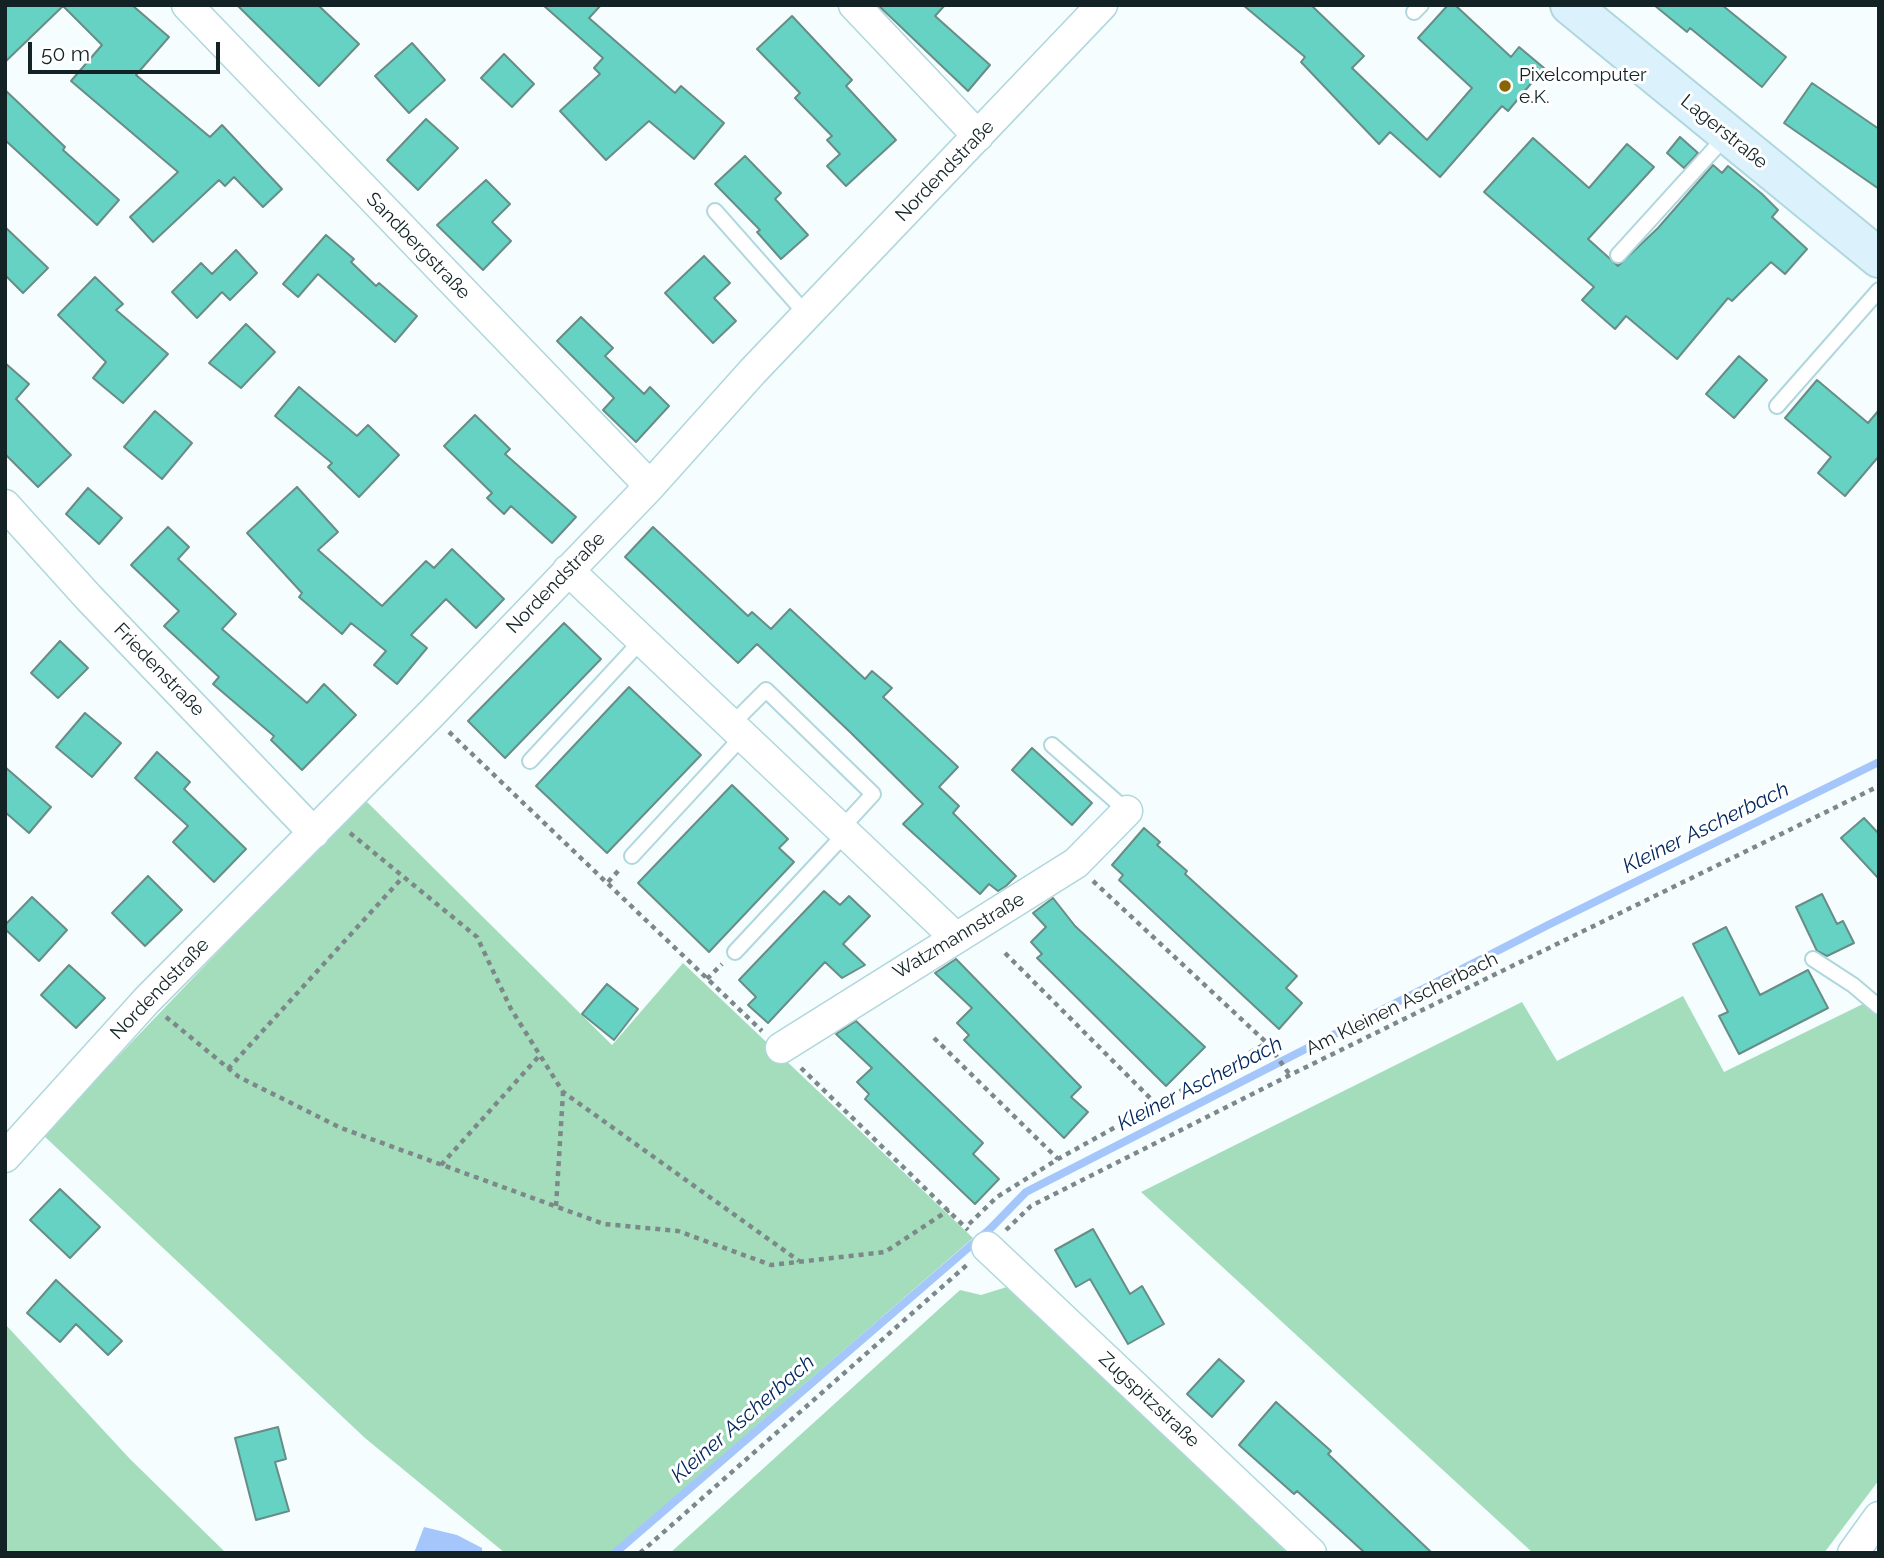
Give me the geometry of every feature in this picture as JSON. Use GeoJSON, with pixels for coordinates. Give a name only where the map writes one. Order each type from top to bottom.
{"type":"FeatureCollection","features":[{"type":"Feature","properties":{"kind":"street","name":"Sandbergstraße"},"geometry":{"type":"LineString","coordinates":[[187,5],[650,486]]}},
{"type":"Feature","properties":{"kind":"street"},"geometry":{"type":"LineString","coordinates":[[855,5],[978,136]]}},
{"type":"Feature","properties":{"kind":"street","name":"Nordendstraße"},"geometry":{"type":"LineString","coordinates":[[5,1157],[147,1000],[431,715],[1102,5]]}},
{"type":"Feature","properties":{"kind":"street","name":"Lagerstraße"},"geometry":{"type":"LineString","coordinates":[[1570,5],[1879,258]]}},
{"type":"Feature","properties":{"kind":"street","name":"Friedenstraße"},"geometry":{"type":"LineString","coordinates":[[5,505],[89,598],[322,825]]}},
{"type":"Feature","properties":{"kind":"street"},"geometry":{"type":"LineString","coordinates":[[568,570],[842,833],[956,938]]}},
{"type":"Feature","properties":{"kind":"street","name":"Watzmannstraße"},"geometry":{"type":"LineString","coordinates":[[781,1048],[1076,863],[1126,811]]}},
{"type":"Feature","properties":{"kind":"street","name":"Zugspitzstraße"},"geometry":{"type":"LineString","coordinates":[[987,1247],[1311,1553]]}},
{"type":"Feature","properties":{"kind":"street"},"geometry":{"type":"LineString","coordinates":[[1853,1553],[1879,1517]]}},
{"type":"Feature","properties":{"kind":"lane"},"geometry":{"type":"LineString","coordinates":[[1618,255],[1727,135]]}},
{"type":"Feature","properties":{"kind":"lane"},"geometry":{"type":"LineString","coordinates":[[715,211],[807,316]]}},
{"type":"Feature","properties":{"kind":"lane"},"geometry":{"type":"LineString","coordinates":[[1777,406],[1879,290]]}},
{"type":"Feature","properties":{"kind":"lane"},"geometry":{"type":"LineString","coordinates":[[530,761],[641,641]]}},
{"type":"Feature","properties":{"kind":"lane"},"geometry":{"type":"LineString","coordinates":[[632,856],[736,732],[766,690],[873,794],[842,833],[735,952]]}},
{"type":"Feature","properties":{"kind":"lane"},"geometry":{"type":"LineString","coordinates":[[1052,745],[1126,811]]}},
{"type":"Feature","properties":{"kind":"lane"},"geometry":{"type":"LineString","coordinates":[[1813,959],[1853,985],[1879,1007]]}},
{"type":"Feature","properties":{"kind":"path"},"geometry":{"type":"LineString","coordinates":[[431,715],[966,1228],[997,1197],[1058,1158],[1267,1043]]}},
{"type":"Feature","properties":{"kind":"path","name":"Am Kleinen Ascherbach"},"geometry":{"type":"LineString","coordinates":[[640,1553],[1031,1206],[1290,1075],[1879,786]]}},
{"type":"Feature","properties":{"kind":"path"},"geometry":{"type":"LineString","coordinates":[[322,825],[403,877],[477,937],[511,1009],[563,1092],[800,1262]]}},
{"type":"Feature","properties":{"kind":"path"},"geometry":{"type":"LineString","coordinates":[[1076,863],[1267,1043],[1290,1075]]}},
{"type":"Feature","properties":{"kind":"path"},"geometry":{"type":"LineString","coordinates":[[228,1069],[403,877]]}},
{"type":"Feature","properties":{"kind":"path"},"geometry":{"type":"LineString","coordinates":[[1005,953],[1157,1105]]}},
{"type":"Feature","properties":{"kind":"path"},"geometry":{"type":"LineString","coordinates":[[147,1000],[228,1069],[341,1128],[604,1224],[678,1231],[771,1265],[885,1252],[949,1210]]}},
{"type":"Feature","properties":{"kind":"path"},"geometry":{"type":"LineString","coordinates":[[934,1038],[1058,1158]]}},
{"type":"Feature","properties":{"kind":"path"},"geometry":{"type":"LineString","coordinates":[[441,1165],[540,1055]]}},
{"type":"Feature","properties":{"kind":"path"},"geometry":{"type":"LineString","coordinates":[[556,1206],[563,1092]]}},
{"type":"Feature","properties":{"kind":"green space"},"geometry":{"type":"Polygon","coordinates":[[[364,799],[612,1045],[683,963],[973,1238],[610,1553],[505,1553],[365,1438],[43,1135],[364,799]]]}},
{"type":"Feature","properties":{"kind":"green space"},"geometry":{"type":"Polygon","coordinates":[[[1683,996],[1724,1072],[1869,1001],[1879,1009],[1879,1480],[1824,1553],[1533,1553],[1141,1192],[1522,1002],[1557,1061],[1683,996]]]}},
{"type":"Feature","properties":{"kind":"green space"},"geometry":{"type":"Polygon","coordinates":[[[1010,1286],[1293,1553],[670,1553],[960,1290],[981,1295],[1010,1286]]]}},
{"type":"Feature","properties":{"kind":"green space"},"geometry":{"type":"Polygon","coordinates":[[[5,1324],[130,1459],[226,1553],[5,1553],[5,1324]]]}},
{"type":"Feature","properties":{"kind":"water"},"geometry":{"type":"Polygon","coordinates":[[[424,1527],[457,1535],[482,1548],[482,1553],[414,1553],[424,1527]]]}},
{"type":"Feature","properties":{"kind":"building"},"geometry":{"type":"Polygon","coordinates":[[[5,5],[132,5],[169,37],[136,75],[210,137],[222,125],[282,189],[263,207],[234,177],[225,186],[219,180],[153,242],[130,217],[178,172],[71,81],[102,45],[63,6],[5,62],[5,5]]]}},
{"type":"Feature","properties":{"kind":"building"},"geometry":{"type":"Polygon","coordinates":[[[237,5],[318,5],[359,44],[319,86],[237,5]]]}},
{"type":"Feature","properties":{"kind":"building"},"geometry":{"type":"Polygon","coordinates":[[[543,5],[601,5],[589,18],[675,93],[681,86],[724,123],[694,159],[649,121],[606,160],[560,111],[600,74],[594,68],[603,58],[543,5]]]}},
{"type":"Feature","properties":{"kind":"building"},"geometry":{"type":"Polygon","coordinates":[[[878,5],[945,5],[935,16],[990,65],[968,91],[878,5]]]}},
{"type":"Feature","properties":{"kind":"building"},"geometry":{"type":"Polygon","coordinates":[[[1243,5],[1311,5],[1364,56],[1352,68],[1427,140],[1472,88],[1418,38],[1448,5],[1455,5],[1511,57],[1519,47],[1544,68],[1508,111],[1502,106],[1440,177],[1390,132],[1379,144],[1301,62],[1305,57],[1243,5]]]}},
{"type":"Feature","properties":{"kind":"building"},"geometry":{"type":"Polygon","coordinates":[[[1654,5],[1722,5],[1786,57],[1762,87],[1690,28],[1687,32],[1654,5]]]}},
{"type":"Feature","properties":{"kind":"building"},"geometry":{"type":"Polygon","coordinates":[[[792,16],[852,80],[846,86],[896,140],[846,186],[827,166],[840,154],[827,140],[832,136],[795,98],[800,93],[757,49],[792,16]]]}},
{"type":"Feature","properties":{"kind":"building"},"geometry":{"type":"Polygon","coordinates":[[[412,43],[445,80],[409,113],[375,76],[412,43]]]}},
{"type":"Feature","properties":{"kind":"building"},"geometry":{"type":"Polygon","coordinates":[[[504,54],[534,84],[512,107],[481,78],[504,54]]]}},
{"type":"Feature","properties":{"kind":"building"},"geometry":{"type":"Polygon","coordinates":[[[1812,83],[1879,129],[1879,189],[1784,123],[1812,83]]]}},
{"type":"Feature","properties":{"kind":"building"},"geometry":{"type":"Polygon","coordinates":[[[5,90],[65,147],[63,150],[119,200],[97,225],[5,140],[5,90]]]}},
{"type":"Feature","properties":{"kind":"building"},"geometry":{"type":"Polygon","coordinates":[[[426,119],[458,148],[418,190],[387,160],[426,119]]]}},
{"type":"Feature","properties":{"kind":"building"},"geometry":{"type":"Polygon","coordinates":[[[1680,137],[1698,153],[1684,168],[1667,153],[1680,137]]]}},
{"type":"Feature","properties":{"kind":"building"},"geometry":{"type":"Polygon","coordinates":[[[1533,138],[1589,188],[1627,144],[1654,167],[1588,239],[1618,266],[1658,228],[1713,165],[1722,173],[1728,166],[1762,194],[1778,210],[1772,217],[1807,249],[1785,274],[1771,262],[1732,301],[1728,298],[1677,359],[1626,316],[1615,329],[1582,300],[1594,287],[1484,192],[1533,138]]]}},
{"type":"Feature","properties":{"kind":"building"},"geometry":{"type":"Polygon","coordinates":[[[745,156],[781,193],[775,199],[808,235],[781,259],[757,232],[760,230],[715,184],[745,156]]]}},
{"type":"Feature","properties":{"kind":"building"},"geometry":{"type":"Polygon","coordinates":[[[486,180],[510,204],[492,222],[511,241],[483,270],[437,225],[486,180]]]}},
{"type":"Feature","properties":{"kind":"building"},"geometry":{"type":"Polygon","coordinates":[[[5,227],[48,268],[23,293],[5,275],[5,227]]]}},
{"type":"Feature","properties":{"kind":"building"},"geometry":{"type":"Polygon","coordinates":[[[326,235],[354,259],[351,262],[376,286],[379,283],[417,316],[395,342],[318,274],[298,297],[283,284],[326,235]]]}},
{"type":"Feature","properties":{"kind":"building"},"geometry":{"type":"Polygon","coordinates":[[[236,250],[257,273],[230,300],[222,292],[197,318],[172,292],[201,263],[212,274],[236,250]]]}},
{"type":"Feature","properties":{"kind":"building"},"geometry":{"type":"Polygon","coordinates":[[[704,256],[730,283],[714,298],[736,321],[713,343],[665,293],[704,256]]]}},
{"type":"Feature","properties":{"kind":"building"},"geometry":{"type":"Polygon","coordinates":[[[95,277],[123,304],[116,310],[168,354],[123,403],[93,378],[106,362],[58,315],[95,277]]]}},
{"type":"Feature","properties":{"kind":"building"},"geometry":{"type":"Polygon","coordinates":[[[581,317],[613,348],[605,356],[644,394],[650,387],[669,406],[636,442],[603,410],[614,398],[557,341],[581,317]]]}},
{"type":"Feature","properties":{"kind":"building"},"geometry":{"type":"Polygon","coordinates":[[[246,324],[275,352],[241,388],[209,363],[246,324]]]}},
{"type":"Feature","properties":{"kind":"building"},"geometry":{"type":"Polygon","coordinates":[[[1739,356],[1767,380],[1734,418],[1706,394],[1739,356]]]}},
{"type":"Feature","properties":{"kind":"building"},"geometry":{"type":"Polygon","coordinates":[[[5,363],[29,384],[16,399],[71,455],[38,487],[5,454],[5,363]]]}},
{"type":"Feature","properties":{"kind":"building"},"geometry":{"type":"Polygon","coordinates":[[[1817,380],[1868,423],[1879,410],[1879,456],[1845,496],[1818,473],[1831,457],[1785,418],[1817,380]]]}},
{"type":"Feature","properties":{"kind":"building"},"geometry":{"type":"Polygon","coordinates":[[[299,387],[357,436],[368,425],[399,455],[359,497],[328,467],[332,463],[275,416],[299,387]]]}},
{"type":"Feature","properties":{"kind":"building"},"geometry":{"type":"Polygon","coordinates":[[[155,411],[192,443],[162,479],[124,447],[155,411]]]}},
{"type":"Feature","properties":{"kind":"building"},"geometry":{"type":"Polygon","coordinates":[[[475,415],[510,449],[505,454],[576,517],[552,543],[511,506],[504,514],[487,498],[492,493],[444,446],[475,415]]]}},
{"type":"Feature","properties":{"kind":"building"},"geometry":{"type":"Polygon","coordinates":[[[297,487],[338,532],[318,550],[382,606],[426,561],[434,568],[452,549],[504,599],[476,628],[446,599],[411,635],[427,648],[397,684],[374,665],[386,651],[351,623],[342,634],[299,597],[302,593],[247,533],[297,487]]]}},
{"type":"Feature","properties":{"kind":"building"},"geometry":{"type":"Polygon","coordinates":[[[88,488],[122,518],[99,544],[66,514],[88,488]]]}},
{"type":"Feature","properties":{"kind":"building"},"geometry":{"type":"Polygon","coordinates":[[[168,527],[189,547],[178,559],[236,614],[222,629],[307,703],[324,684],[356,715],[302,770],[271,740],[274,736],[213,684],[219,677],[164,626],[179,611],[131,565],[168,527]]]}},
{"type":"Feature","properties":{"kind":"building"},"geometry":{"type":"Polygon","coordinates":[[[653,527],[748,616],[752,612],[771,629],[790,609],[865,679],[872,671],[892,688],[883,697],[958,767],[939,787],[959,806],[953,813],[1016,876],[998,891],[989,884],[980,894],[903,824],[923,804],[850,732],[757,644],[738,663],[625,557],[653,527]]]}},
{"type":"Feature","properties":{"kind":"building"},"geometry":{"type":"Polygon","coordinates":[[[564,623],[601,659],[505,758],[468,721],[564,623]]]}},
{"type":"Feature","properties":{"kind":"building"},"geometry":{"type":"Polygon","coordinates":[[[60,641],[88,668],[58,698],[31,673],[60,641]]]}},
{"type":"Feature","properties":{"kind":"building"},"geometry":{"type":"Polygon","coordinates":[[[629,687],[701,755],[607,853],[536,786],[629,687]]]}},
{"type":"Feature","properties":{"kind":"building"},"geometry":{"type":"Polygon","coordinates":[[[85,713],[121,743],[92,777],[56,747],[85,713]]]}},
{"type":"Feature","properties":{"kind":"building"},"geometry":{"type":"Polygon","coordinates":[[[1032,748],[1092,803],[1072,825],[1012,770],[1032,748]]]}},
{"type":"Feature","properties":{"kind":"building"},"geometry":{"type":"Polygon","coordinates":[[[157,752],[190,782],[184,789],[246,849],[214,882],[173,842],[188,826],[135,778],[157,752]]]}},
{"type":"Feature","properties":{"kind":"building"},"geometry":{"type":"Polygon","coordinates":[[[5,767],[51,807],[29,833],[5,812],[5,767]]]}},
{"type":"Feature","properties":{"kind":"building"},"geometry":{"type":"Polygon","coordinates":[[[732,785],[788,839],[779,848],[794,862],[709,952],[638,883],[732,785]]]}},
{"type":"Feature","properties":{"kind":"building"},"geometry":{"type":"Polygon","coordinates":[[[1864,818],[1879,834],[1879,879],[1841,838],[1864,818]]]}},
{"type":"Feature","properties":{"kind":"building"},"geometry":{"type":"Polygon","coordinates":[[[1144,828],[1160,842],[1157,845],[1187,871],[1185,874],[1297,976],[1286,988],[1302,1003],[1279,1029],[1119,880],[1123,875],[1112,865],[1144,828]]]}},
{"type":"Feature","properties":{"kind":"building"},"geometry":{"type":"Polygon","coordinates":[[[148,876],[182,910],[145,946],[112,913],[148,876]]]}},
{"type":"Feature","properties":{"kind":"building"},"geometry":{"type":"Polygon","coordinates":[[[824,891],[840,905],[849,896],[870,916],[843,944],[865,965],[842,978],[825,962],[768,1023],[748,1005],[756,997],[739,980],[824,891]]]}},
{"type":"Feature","properties":{"kind":"building"},"geometry":{"type":"Polygon","coordinates":[[[1822,894],[1837,924],[1843,921],[1854,943],[1827,956],[1817,951],[1796,907],[1822,894]]]}},
{"type":"Feature","properties":{"kind":"building"},"geometry":{"type":"Polygon","coordinates":[[[32,897],[67,930],[39,961],[5,929],[5,925],[32,897]]]}},
{"type":"Feature","properties":{"kind":"building"},"geometry":{"type":"Polygon","coordinates":[[[1053,898],[1075,926],[1205,1047],[1166,1086],[1037,958],[1042,954],[1031,942],[1046,927],[1033,913],[1053,898]]]}},
{"type":"Feature","properties":{"kind":"building"},"geometry":{"type":"Polygon","coordinates":[[[1726,927],[1760,995],[1808,970],[1828,1008],[1739,1054],[1719,1016],[1728,1012],[1693,944],[1726,927]]]}},
{"type":"Feature","properties":{"kind":"building"},"geometry":{"type":"Polygon","coordinates":[[[956,959],[1081,1087],[1071,1097],[1088,1112],[1064,1138],[964,1040],[969,1035],[957,1023],[972,1008],[935,973],[956,959]]]}},
{"type":"Feature","properties":{"kind":"building"},"geometry":{"type":"Polygon","coordinates":[[[69,965],[105,998],[76,1028],[41,995],[69,965]]]}},
{"type":"Feature","properties":{"kind":"building"},"geometry":{"type":"Polygon","coordinates":[[[607,984],[638,1009],[614,1040],[582,1014],[607,984]]]}},
{"type":"Feature","properties":{"kind":"building"},"geometry":{"type":"Polygon","coordinates":[[[856,1021],[983,1143],[973,1154],[999,1179],[975,1204],[865,1099],[869,1094],[857,1082],[872,1068],[836,1034],[856,1021]]]}},
{"type":"Feature","properties":{"kind":"building"},"geometry":{"type":"Polygon","coordinates":[[[60,1189],[100,1227],[70,1258],[30,1220],[60,1189]]]}},
{"type":"Feature","properties":{"kind":"building"},"geometry":{"type":"Polygon","coordinates":[[[1093,1229],[1130,1294],[1142,1286],[1164,1324],[1128,1344],[1090,1279],[1076,1287],[1055,1250],[1093,1229]]]}},
{"type":"Feature","properties":{"kind":"building"},"geometry":{"type":"Polygon","coordinates":[[[56,1280],[122,1341],[108,1355],[76,1324],[60,1342],[27,1313],[56,1280]]]}},
{"type":"Feature","properties":{"kind":"building"},"geometry":{"type":"Polygon","coordinates":[[[1219,1359],[1244,1381],[1212,1417],[1187,1394],[1219,1359]]]}},
{"type":"Feature","properties":{"kind":"building"},"geometry":{"type":"Polygon","coordinates":[[[1276,1402],[1331,1451],[1328,1454],[1432,1553],[1365,1553],[1297,1491],[1294,1494],[1239,1445],[1276,1402]]]}},
{"type":"Feature","properties":{"kind":"building"},"geometry":{"type":"Polygon","coordinates":[[[278,1427],[286,1459],[275,1462],[289,1511],[256,1520],[235,1438],[278,1427]]]}},
{"type":"Feature","properties":{"kind":"waterway","name":"Kleiner Ascherbach"},"geometry":{"type":"LineString","coordinates":[[615,1553],[990,1229],[1026,1192],[1550,924],[1879,762]]}},
{"type":"Feature","properties":{"kind":"place","name":"Pixelcomputer e.K."},"geometry":{"type":"Point","coordinates":[1505,86]}}]}
